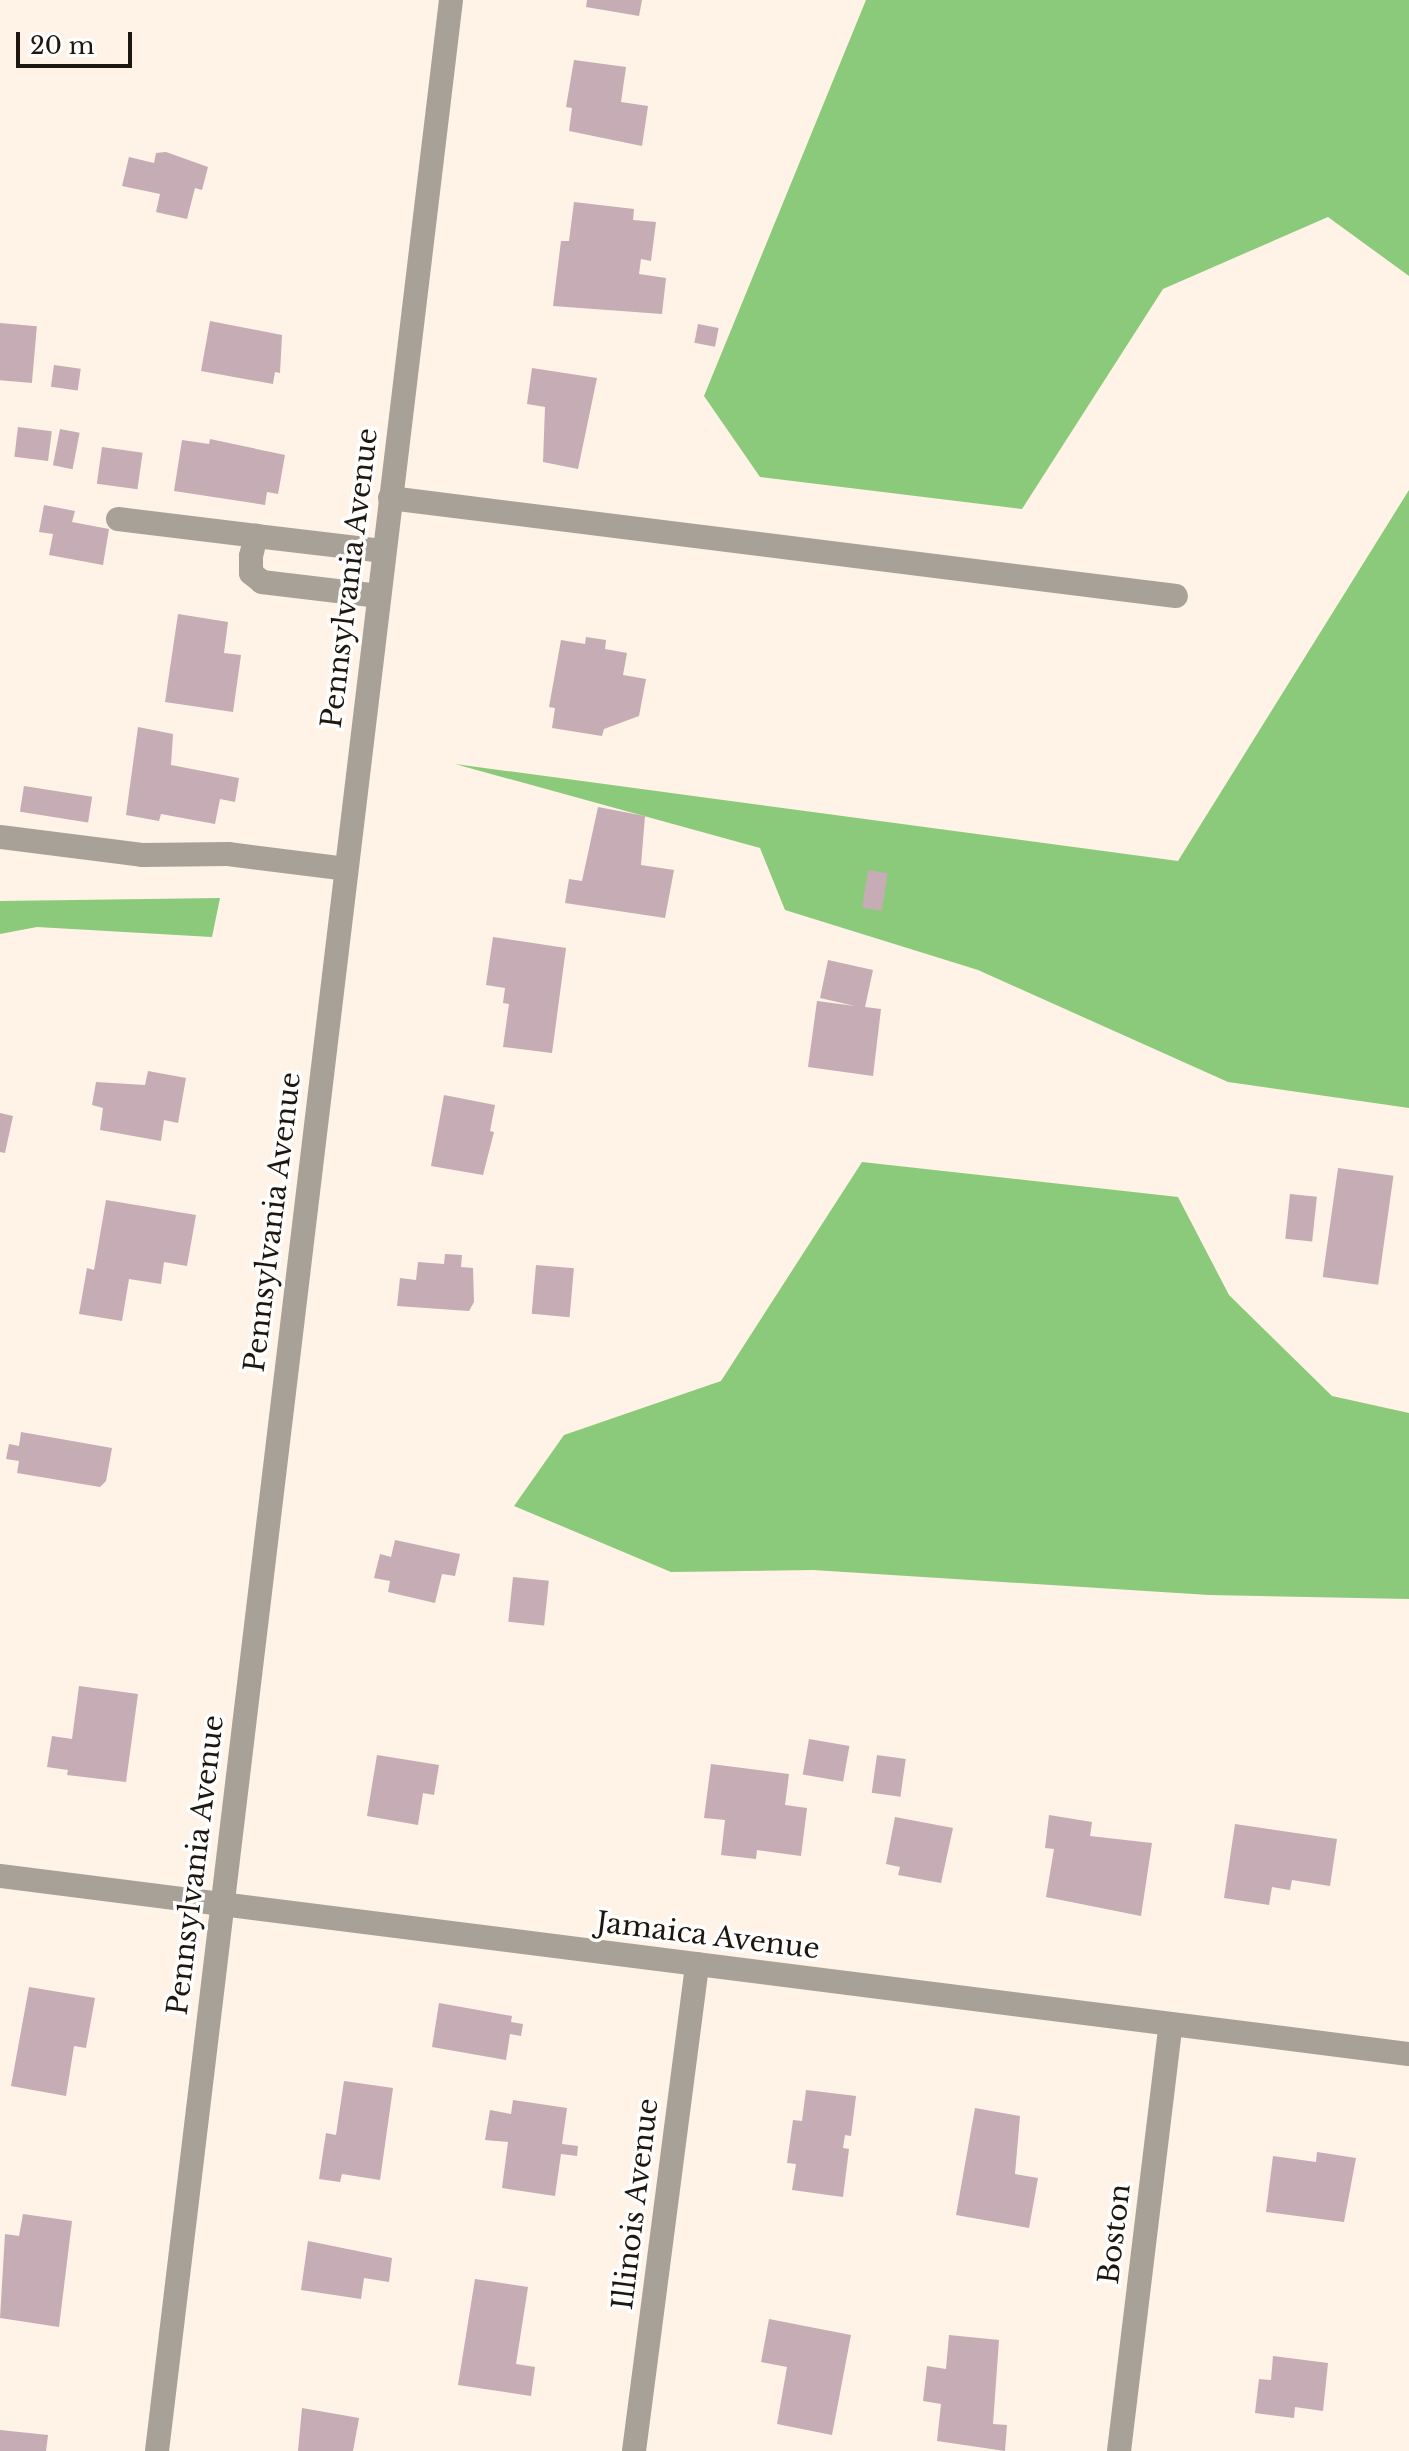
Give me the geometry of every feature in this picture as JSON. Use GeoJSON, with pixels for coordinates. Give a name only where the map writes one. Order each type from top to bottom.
{"type":"FeatureCollection","features":[{"type":"Feature","properties":{"kind":"street","name":"Pennsylvania Avenue"},"geometry":{"type":"LineString","coordinates":[[157,2451],[451,0]]}},
{"type":"Feature","properties":{"kind":"street"},"geometry":{"type":"LineString","coordinates":[[390,498],[1176,596]]}},
{"type":"Feature","properties":{"kind":"street"},"geometry":{"type":"LineString","coordinates":[[118,519],[384,551]]}},
{"type":"Feature","properties":{"kind":"street"},"geometry":{"type":"LineString","coordinates":[[256,536],[250,565],[254,579],[379,596]]}},
{"type":"Feature","properties":{"kind":"street"},"geometry":{"type":"LineString","coordinates":[[0,837],[142,855],[228,854],[346,869]]}},
{"type":"Feature","properties":{"kind":"street","name":"Jamaica Avenue"},"geometry":{"type":"LineString","coordinates":[[0,1876],[1409,2054]]}},
{"type":"Feature","properties":{"kind":"street","name":"Illinois Avenue"},"geometry":{"type":"LineString","coordinates":[[634,2451],[697,1964]]}},
{"type":"Feature","properties":{"kind":"street","name":"Boston"},"geometry":{"type":"LineString","coordinates":[[1119,2451],[1171,2024]]}},
{"type":"Feature","properties":{"kind":"green space"},"geometry":{"type":"Polygon","coordinates":[[[866,0],[1409,0],[1409,276],[1328,217],[1163,289],[1022,509],[760,477],[704,396],[866,0]]]}},
{"type":"Feature","properties":{"kind":"green space"},"geometry":{"type":"Polygon","coordinates":[[[1409,490],[1409,1108],[1228,1082],[978,970],[785,910],[760,848],[455,764],[1178,861],[1409,490]]]}},
{"type":"Feature","properties":{"kind":"green space"},"geometry":{"type":"Polygon","coordinates":[[[220,898],[212,937],[37,927],[0,934],[0,901],[220,898]]]}},
{"type":"Feature","properties":{"kind":"green space"},"geometry":{"type":"Polygon","coordinates":[[[862,1162],[1178,1197],[1229,1295],[1332,1396],[1409,1413],[1409,1599],[1209,1595],[813,1570],[671,1572],[514,1506],[564,1435],[721,1381],[862,1162]]]}},
{"type":"Feature","properties":{"kind":"building"},"geometry":{"type":"Polygon","coordinates":[[[587,0],[642,0],[639,16],[586,7],[587,0]]]}},
{"type":"Feature","properties":{"kind":"building"},"geometry":{"type":"Polygon","coordinates":[[[574,60],[626,67],[621,102],[648,106],[642,146],[569,131],[572,108],[566,107],[574,60]]]}},
{"type":"Feature","properties":{"kind":"building"},"geometry":{"type":"Polygon","coordinates":[[[166,152],[208,167],[202,190],[195,188],[187,219],[156,212],[160,194],[122,186],[129,157],[154,163],[156,153],[166,152]]]}},
{"type":"Feature","properties":{"kind":"building"},"geometry":{"type":"Polygon","coordinates":[[[574,202],[634,209],[633,220],[656,222],[651,261],[641,259],[639,274],[666,278],[662,314],[553,306],[561,241],[569,241],[574,202]]]}},
{"type":"Feature","properties":{"kind":"building"},"geometry":{"type":"Polygon","coordinates":[[[210,321],[282,335],[280,373],[275,372],[273,384],[201,371],[210,321]]]}},
{"type":"Feature","properties":{"kind":"building"},"geometry":{"type":"Polygon","coordinates":[[[0,323],[37,326],[32,383],[0,380],[0,323]]]}},
{"type":"Feature","properties":{"kind":"building"},"geometry":{"type":"Polygon","coordinates":[[[698,324],[719,328],[715,347],[694,343],[698,324]]]}},
{"type":"Feature","properties":{"kind":"building"},"geometry":{"type":"Polygon","coordinates":[[[54,365],[81,369],[78,391],[51,387],[54,365]]]}},
{"type":"Feature","properties":{"kind":"building"},"geometry":{"type":"Polygon","coordinates":[[[532,368],[597,378],[578,469],[543,462],[545,407],[527,404],[532,368]]]}},
{"type":"Feature","properties":{"kind":"building"},"geometry":{"type":"Polygon","coordinates":[[[18,427],[52,431],[48,461],[14,457],[18,427]]]}},
{"type":"Feature","properties":{"kind":"building"},"geometry":{"type":"Polygon","coordinates":[[[60,429],[80,433],[73,469],[53,465],[60,429]]]}},
{"type":"Feature","properties":{"kind":"building"},"geometry":{"type":"Polygon","coordinates":[[[210,439],[285,455],[278,494],[267,492],[265,505],[174,491],[182,440],[209,444],[210,439]]]}},
{"type":"Feature","properties":{"kind":"building"},"geometry":{"type":"Polygon","coordinates":[[[102,447],[143,453],[137,489],[97,484],[102,447]]]}},
{"type":"Feature","properties":{"kind":"building"},"geometry":{"type":"Polygon","coordinates":[[[44,505],[75,511],[72,522],[109,529],[103,565],[49,555],[53,534],[39,532],[44,505]]]}},
{"type":"Feature","properties":{"kind":"building"},"geometry":{"type":"Polygon","coordinates":[[[178,614],[228,622],[224,653],[241,655],[233,712],[165,702],[178,614]]]}},
{"type":"Feature","properties":{"kind":"building"},"geometry":{"type":"Polygon","coordinates":[[[586,637],[606,640],[605,649],[627,653],[623,675],[646,679],[639,716],[604,729],[602,736],[552,728],[555,708],[549,707],[561,640],[585,644],[586,637]]]}},
{"type":"Feature","properties":{"kind":"building"},"geometry":{"type":"Polygon","coordinates":[[[138,727],[173,734],[171,765],[239,778],[235,802],[220,799],[215,824],[161,814],[159,821],[126,815],[138,727]]]}},
{"type":"Feature","properties":{"kind":"building"},"geometry":{"type":"Polygon","coordinates":[[[24,786],[92,797],[88,822],[20,812],[24,786]]]}},
{"type":"Feature","properties":{"kind":"building"},"geometry":{"type":"Polygon","coordinates":[[[598,807],[645,816],[641,865],[674,870],[665,918],[565,903],[569,879],[582,881],[598,807]]]}},
{"type":"Feature","properties":{"kind":"building"},"geometry":{"type":"Polygon","coordinates":[[[868,870],[888,873],[882,911],[862,908],[868,870]]]}},
{"type":"Feature","properties":{"kind":"building"},"geometry":{"type":"Polygon","coordinates":[[[493,937],[566,948],[552,1053],[503,1047],[509,1004],[503,1003],[505,988],[486,985],[493,937]]]}},
{"type":"Feature","properties":{"kind":"building"},"geometry":{"type":"Polygon","coordinates":[[[828,960],[873,970],[865,1007],[881,1009],[873,1076],[808,1067],[817,1001],[855,1006],[820,998],[828,960]]]}},
{"type":"Feature","properties":{"kind":"building"},"geometry":{"type":"Polygon","coordinates":[[[148,1071],[186,1078],[178,1123],[164,1120],[161,1141],[100,1130],[103,1108],[92,1105],[96,1082],[145,1085],[148,1071]]]}},
{"type":"Feature","properties":{"kind":"building"},"geometry":{"type":"Polygon","coordinates":[[[444,1095],[495,1105],[490,1131],[494,1132],[483,1175],[431,1166],[444,1095]]]}},
{"type":"Feature","properties":{"kind":"building"},"geometry":{"type":"Polygon","coordinates":[[[0,1113],[13,1116],[5,1153],[0,1152],[0,1113]]]}},
{"type":"Feature","properties":{"kind":"building"},"geometry":{"type":"Polygon","coordinates":[[[1338,1168],[1393,1176],[1378,1285],[1323,1277],[1338,1168]]]}},
{"type":"Feature","properties":{"kind":"building"},"geometry":{"type":"Polygon","coordinates":[[[1290,1194],[1317,1197],[1312,1242],[1285,1239],[1290,1194]]]}},
{"type":"Feature","properties":{"kind":"building"},"geometry":{"type":"Polygon","coordinates":[[[106,1200],[196,1215],[187,1266],[164,1262],[161,1284],[129,1279],[122,1321],[79,1314],[87,1268],[94,1270],[106,1200]]]}},
{"type":"Feature","properties":{"kind":"building"},"geometry":{"type":"Polygon","coordinates":[[[445,1254],[462,1255],[461,1267],[473,1268],[474,1302],[469,1311],[397,1306],[400,1278],[416,1280],[418,1262],[444,1264],[445,1254]]]}},
{"type":"Feature","properties":{"kind":"building"},"geometry":{"type":"Polygon","coordinates":[[[536,1265],[574,1268],[570,1317],[532,1314],[536,1265]]]}},
{"type":"Feature","properties":{"kind":"building"},"geometry":{"type":"Polygon","coordinates":[[[21,1432],[112,1448],[106,1481],[100,1487],[17,1473],[19,1461],[6,1459],[9,1444],[19,1446],[21,1432]]]}},
{"type":"Feature","properties":{"kind":"building"},"geometry":{"type":"Polygon","coordinates":[[[395,1540],[460,1554],[455,1576],[442,1574],[435,1603],[388,1592],[390,1581],[374,1578],[380,1554],[391,1557],[395,1540]]]}},
{"type":"Feature","properties":{"kind":"building"},"geometry":{"type":"Polygon","coordinates":[[[513,1577],[549,1581],[544,1626],[508,1622],[513,1577]]]}},
{"type":"Feature","properties":{"kind":"building"},"geometry":{"type":"Polygon","coordinates":[[[79,1686],[138,1694],[126,1782],[67,1775],[68,1770],[47,1767],[52,1736],[72,1739],[79,1686]]]}},
{"type":"Feature","properties":{"kind":"building"},"geometry":{"type":"Polygon","coordinates":[[[809,1739],[849,1746],[843,1782],[803,1774],[809,1739]]]}},
{"type":"Feature","properties":{"kind":"building"},"geometry":{"type":"Polygon","coordinates":[[[377,1755],[439,1765],[434,1795],[423,1793],[418,1825],[367,1816],[377,1755]]]}},
{"type":"Feature","properties":{"kind":"building"},"geometry":{"type":"Polygon","coordinates":[[[877,1755],[906,1759],[900,1797],[872,1793],[877,1755]]]}},
{"type":"Feature","properties":{"kind":"building"},"geometry":{"type":"Polygon","coordinates":[[[711,1764],[789,1774],[785,1805],[807,1808],[801,1856],[757,1850],[756,1859],[721,1855],[725,1820],[704,1818],[711,1764]]]}},
{"type":"Feature","properties":{"kind":"building"},"geometry":{"type":"Polygon","coordinates":[[[1049,1815],[1092,1822],[1090,1836],[1152,1843],[1141,1916],[1046,1897],[1054,1849],[1045,1848],[1049,1815]]]}},
{"type":"Feature","properties":{"kind":"building"},"geometry":{"type":"Polygon","coordinates":[[[895,1817],[953,1828],[941,1883],[898,1875],[900,1867],[886,1864],[895,1817]]]}},
{"type":"Feature","properties":{"kind":"building"},"geometry":{"type":"Polygon","coordinates":[[[1235,1824],[1337,1839],[1330,1886],[1292,1880],[1290,1890],[1272,1887],[1269,1905],[1224,1898],[1235,1824]]]}},
{"type":"Feature","properties":{"kind":"building"},"geometry":{"type":"Polygon","coordinates":[[[29,1987],[95,1998],[86,2048],[74,2046],[66,2096],[11,2086],[29,1987]]]}},
{"type":"Feature","properties":{"kind":"building"},"geometry":{"type":"Polygon","coordinates":[[[439,2003],[512,2016],[511,2022],[523,2024],[521,2036],[510,2034],[506,2060],[432,2047],[439,2003]]]}},
{"type":"Feature","properties":{"kind":"building"},"geometry":{"type":"Polygon","coordinates":[[[344,2081],[393,2088],[380,2180],[342,2174],[340,2182],[319,2179],[326,2133],[336,2135],[344,2081]]]}},
{"type":"Feature","properties":{"kind":"building"},"geometry":{"type":"Polygon","coordinates":[[[806,2090],[856,2096],[851,2136],[845,2135],[843,2148],[849,2149],[843,2197],[792,2190],[796,2164],[787,2163],[793,2120],[802,2121],[806,2090]]]}},
{"type":"Feature","properties":{"kind":"building"},"geometry":{"type":"Polygon","coordinates":[[[513,2100],[567,2108],[562,2144],[578,2146],[577,2156],[561,2154],[555,2196],[502,2188],[508,2142],[485,2140],[490,2110],[511,2114],[513,2100]]]}},
{"type":"Feature","properties":{"kind":"building"},"geometry":{"type":"Polygon","coordinates":[[[975,2108],[1020,2116],[1015,2174],[1038,2178],[1029,2228],[956,2215],[975,2108]]]}},
{"type":"Feature","properties":{"kind":"building"},"geometry":{"type":"Polygon","coordinates":[[[1317,2152],[1356,2158],[1344,2222],[1266,2212],[1273,2156],[1316,2162],[1317,2152]]]}},
{"type":"Feature","properties":{"kind":"building"},"geometry":{"type":"Polygon","coordinates":[[[23,2214],[72,2221],[59,2327],[0,2318],[5,2234],[19,2236],[23,2214]]]}},
{"type":"Feature","properties":{"kind":"building"},"geometry":{"type":"Polygon","coordinates":[[[308,2241],[392,2258],[389,2282],[364,2278],[361,2299],[301,2290],[308,2241]]]}},
{"type":"Feature","properties":{"kind":"building"},"geometry":{"type":"Polygon","coordinates":[[[475,2279],[528,2287],[516,2364],[535,2367],[531,2396],[458,2385],[475,2279]]]}},
{"type":"Feature","properties":{"kind":"building"},"geometry":{"type":"Polygon","coordinates":[[[769,2319],[851,2335],[832,2435],[777,2424],[787,2367],[761,2362],[769,2319]]]}},
{"type":"Feature","properties":{"kind":"building"},"geometry":{"type":"Polygon","coordinates":[[[949,2335],[999,2340],[993,2424],[1007,2425],[1005,2451],[937,2441],[941,2404],[923,2401],[927,2366],[946,2369],[949,2335]]]}},
{"type":"Feature","properties":{"kind":"building"},"geometry":{"type":"Polygon","coordinates":[[[1273,2356],[1328,2363],[1323,2411],[1295,2407],[1294,2418],[1255,2413],[1259,2379],[1271,2380],[1273,2356]]]}},
{"type":"Feature","properties":{"kind":"building"},"geometry":{"type":"Polygon","coordinates":[[[302,2408],[359,2418],[353,2451],[298,2451],[302,2408]]]}},
{"type":"Feature","properties":{"kind":"building"},"geometry":{"type":"Polygon","coordinates":[[[0,2430],[48,2435],[46,2451],[0,2451],[0,2430]]]}}]}
